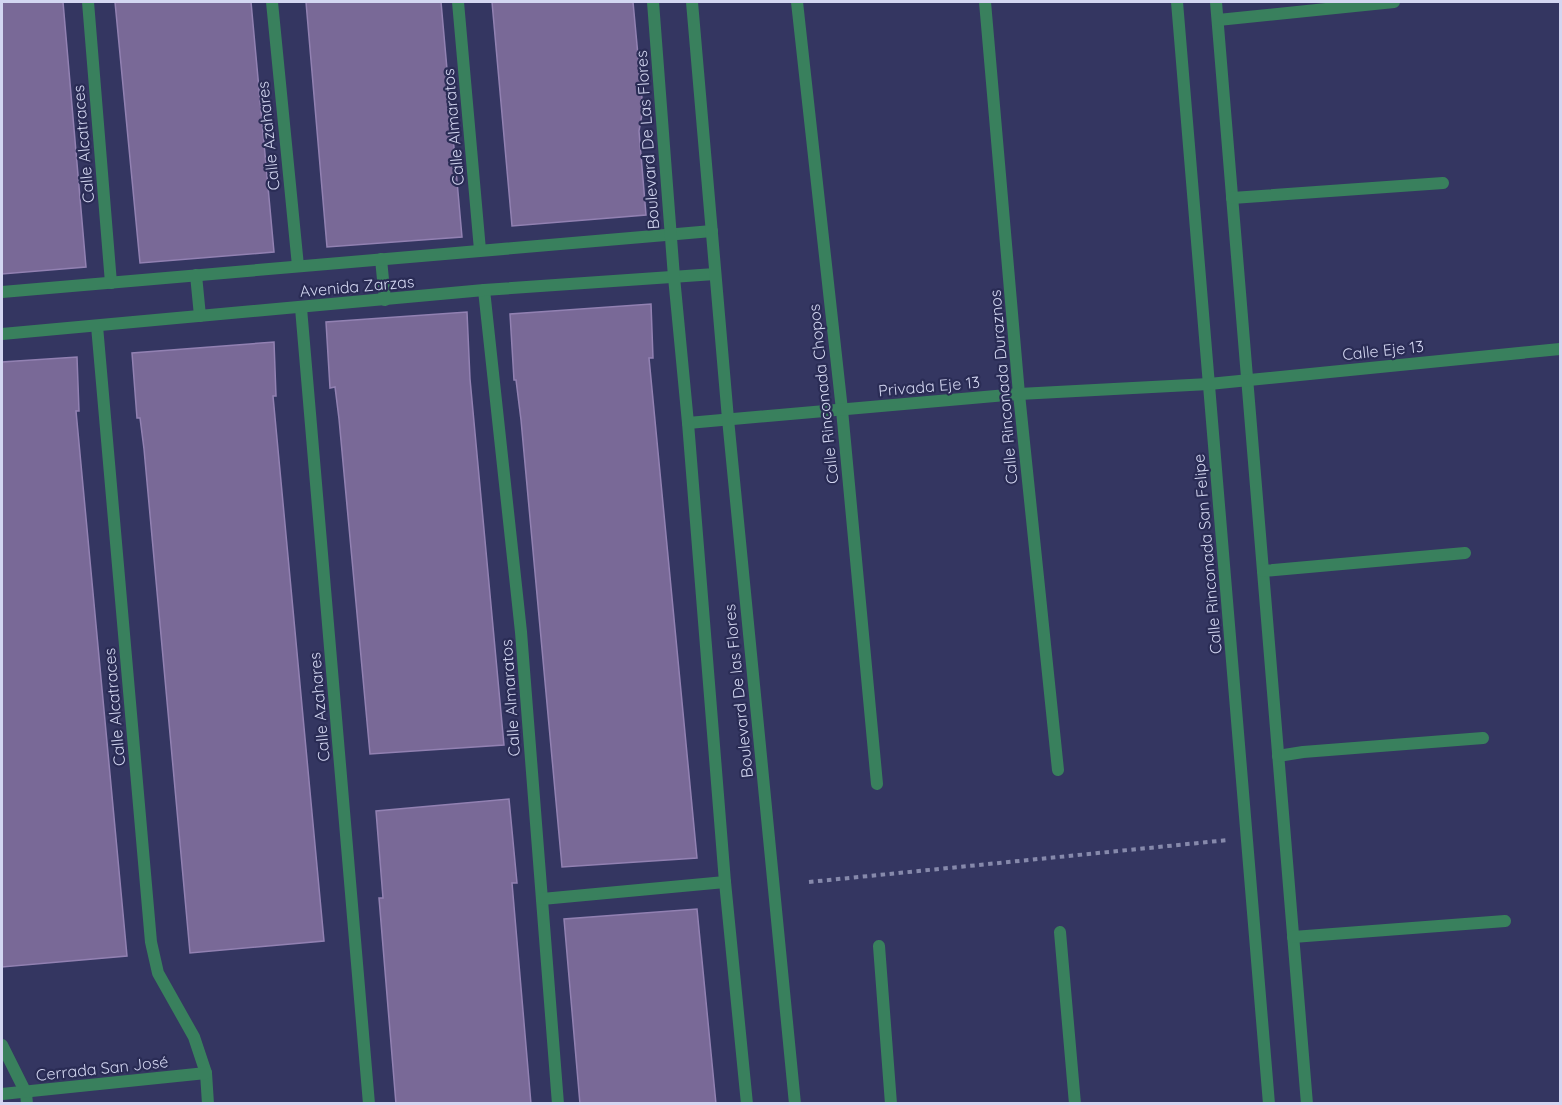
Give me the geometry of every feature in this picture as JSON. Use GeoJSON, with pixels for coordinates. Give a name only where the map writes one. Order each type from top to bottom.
{"type":"FeatureCollection","features":[{"type":"Feature","properties":{"kind":"street","name":"Calle Alcatraces"},"geometry":{"type":"LineString","coordinates":[[88,2],[111,283]]}},
{"type":"Feature","properties":{"kind":"street","name":"Calle Azahares"},"geometry":{"type":"LineString","coordinates":[[272,2],[298,266]]}},
{"type":"Feature","properties":{"kind":"street","name":"Calle Almaratos"},"geometry":{"type":"LineString","coordinates":[[458,2],[480,250]]}},
{"type":"Feature","properties":{"kind":"street","name":"Boulevard De Las Flores"},"geometry":{"type":"LineString","coordinates":[[653,2],[674,277]]}},
{"type":"Feature","properties":{"kind":"street"},"geometry":{"type":"LineString","coordinates":[[692,2],[715,274]]}},
{"type":"Feature","properties":{"kind":"street","name":"Calle Rinconada Chopos"},"geometry":{"type":"LineString","coordinates":[[797,2],[842,410],[877,784]]}},
{"type":"Feature","properties":{"kind":"street","name":"Calle Rinconada Duraznos"},"geometry":{"type":"LineString","coordinates":[[985,2],[1019,394],[1058,770]]}},
{"type":"Feature","properties":{"kind":"street","name":"Calle Rinconada San Felipe"},"geometry":{"type":"LineString","coordinates":[[1177,2],[1269,1104]]}},
{"type":"Feature","properties":{"kind":"street"},"geometry":{"type":"LineString","coordinates":[[1216,2],[1307,1104]]}},
{"type":"Feature","properties":{"kind":"street"},"geometry":{"type":"LineString","coordinates":[[1218,20],[1394,2]]}},
{"type":"Feature","properties":{"kind":"street"},"geometry":{"type":"LineString","coordinates":[[1232,198],[1443,183]]}},
{"type":"Feature","properties":{"kind":"street","name":"Avenida Zarzas"},"geometry":{"type":"LineString","coordinates":[[2,292],[712,231]]}},
{"type":"Feature","properties":{"kind":"street"},"geometry":{"type":"LineString","coordinates":[[381,259],[385,300]]}},
{"type":"Feature","properties":{"kind":"street","name":"Avenida Zarzas"},"geometry":{"type":"LineString","coordinates":[[2,334],[484,290],[715,274]]}},
{"type":"Feature","properties":{"kind":"street","name":"Boulevard De las Flores"},"geometry":{"type":"LineString","coordinates":[[715,274],[795,1104]]}},
{"type":"Feature","properties":{"kind":"street"},"geometry":{"type":"LineString","coordinates":[[196,275],[200,316]]}},
{"type":"Feature","properties":{"kind":"street","name":"Boulevard De las Flores"},"geometry":{"type":"LineString","coordinates":[[674,277],[725,882],[747,1104]]}},
{"type":"Feature","properties":{"kind":"street","name":"Calle Almaratos"},"geometry":{"type":"LineString","coordinates":[[484,290],[522,632],[558,1104]]}},
{"type":"Feature","properties":{"kind":"street","name":"Calle Azahares"},"geometry":{"type":"LineString","coordinates":[[301,308],[369,1104]]}},
{"type":"Feature","properties":{"kind":"street","name":"Calle Alcatraces"},"geometry":{"type":"LineString","coordinates":[[97,326],[151,942],[158,973],[194,1037],[206,1073],[208,1104]]}},
{"type":"Feature","properties":{"kind":"street","name":"Calle Eje 13"},"geometry":{"type":"LineString","coordinates":[[1209,384],[1560,348]]}},
{"type":"Feature","properties":{"kind":"street","name":"Privada Eje 13"},"geometry":{"type":"LineString","coordinates":[[688,423],[1019,394],[1209,384]]}},
{"type":"Feature","properties":{"kind":"street"},"geometry":{"type":"LineString","coordinates":[[1263,571],[1465,553]]}},
{"type":"Feature","properties":{"kind":"street"},"geometry":{"type":"LineString","coordinates":[[1278,756],[1483,738]]}},
{"type":"Feature","properties":{"kind":"street"},"geometry":{"type":"LineString","coordinates":[[542,899],[725,882]]}},
{"type":"Feature","properties":{"kind":"street"},"geometry":{"type":"LineString","coordinates":[[1293,937],[1505,921]]}},
{"type":"Feature","properties":{"kind":"street"},"geometry":{"type":"LineString","coordinates":[[1060,932],[1076,1104]]}},
{"type":"Feature","properties":{"kind":"street"},"geometry":{"type":"LineString","coordinates":[[879,946],[891,1104]]}},
{"type":"Feature","properties":{"kind":"street"},"geometry":{"type":"LineString","coordinates":[[2,1045],[26,1098]]}},
{"type":"Feature","properties":{"kind":"street","name":"Cerrada San José"},"geometry":{"type":"LineString","coordinates":[[2,1094],[26,1098],[206,1073]]}},
{"type":"Feature","properties":{"kind":"path"},"geometry":{"type":"LineString","coordinates":[[809,882],[1247,838]]}},
{"type":"Feature","properties":{"kind":"building"},"geometry":{"type":"Polygon","coordinates":[[[2,2],[63,2],[86,267],[2,274],[2,2]]]}},
{"type":"Feature","properties":{"kind":"building"},"geometry":{"type":"Polygon","coordinates":[[[115,2],[251,2],[274,252],[140,263],[115,2]]]}},
{"type":"Feature","properties":{"kind":"building"},"geometry":{"type":"Polygon","coordinates":[[[306,2],[441,2],[462,237],[327,247],[306,2]]]}},
{"type":"Feature","properties":{"kind":"building"},"geometry":{"type":"Polygon","coordinates":[[[492,2],[633,2],[643,109],[639,131],[646,215],[512,226],[492,2]]]}},
{"type":"Feature","properties":{"kind":"building"},"geometry":{"type":"Polygon","coordinates":[[[651,304],[653,358],[649,358],[697,858],[562,867],[521,420],[516,380],[514,380],[510,314],[651,304]]]}},
{"type":"Feature","properties":{"kind":"building"},"geometry":{"type":"Polygon","coordinates":[[[467,312],[470,379],[504,745],[370,754],[339,419],[335,387],[330,388],[326,322],[467,312]]]}},
{"type":"Feature","properties":{"kind":"building"},"geometry":{"type":"Polygon","coordinates":[[[274,342],[276,396],[273,396],[324,941],[190,953],[144,449],[140,418],[137,418],[132,353],[274,342]]]}},
{"type":"Feature","properties":{"kind":"building"},"geometry":{"type":"Polygon","coordinates":[[[77,357],[79,411],[76,411],[127,956],[2,967],[2,362],[77,357]]]}},
{"type":"Feature","properties":{"kind":"building"},"geometry":{"type":"Polygon","coordinates":[[[509,799],[517,883],[512,883],[531,1104],[396,1104],[379,898],[383,898],[376,811],[509,799]]]}},
{"type":"Feature","properties":{"kind":"building"},"geometry":{"type":"Polygon","coordinates":[[[697,909],[716,1104],[580,1104],[564,919],[697,909]]]}}]}
